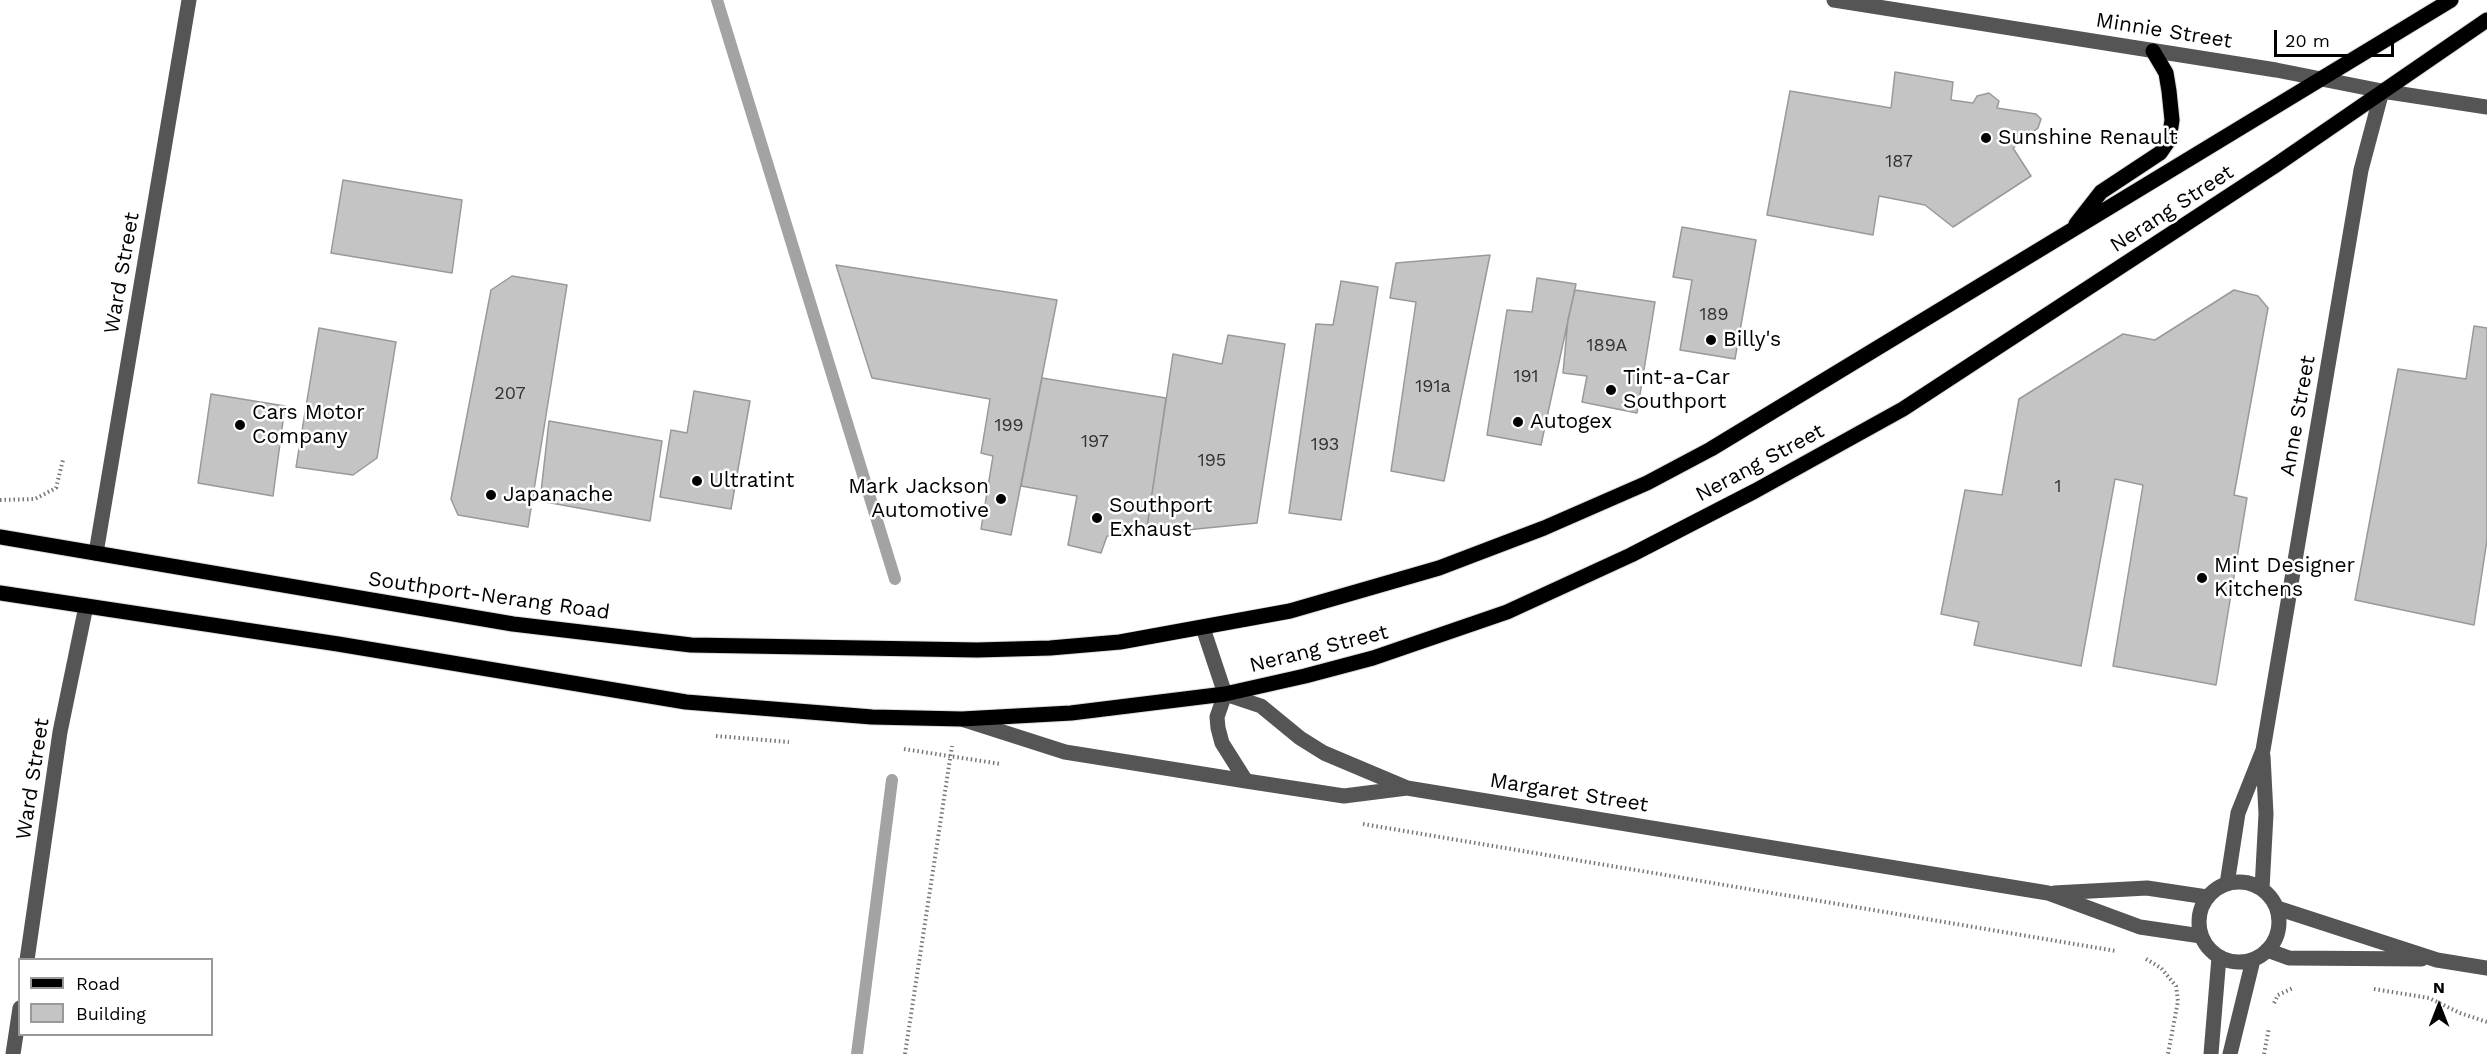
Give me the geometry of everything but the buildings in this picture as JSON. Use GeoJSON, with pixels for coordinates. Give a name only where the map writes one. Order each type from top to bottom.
{"type":"FeatureCollection","features":[{"type":"Feature","properties":{"kind":"main road","name":"Nerang Street"},"geometry":{"type":"LineString","coordinates":[[977,650],[1120,642],[1203,628],[1333,600],[1439,568],[1544,528],[1647,483],[1710,449],[2451,0]]}},
{"type":"Feature","properties":{"kind":"main road","name":"Nerang Street"},"geometry":{"type":"LineString","coordinates":[[958,719],[1094,711],[1225,693],[1373,658],[1507,612],[1631,555],[1755,491],[1903,409],[2174,233],[2487,20]]}},
{"type":"Feature","properties":{"kind":"main road"},"geometry":{"type":"LineString","coordinates":[[2069,233],[2101,192],[2160,153],[2169,140],[2172,120],[2166,73],[2153,51]]}},
{"type":"Feature","properties":{"kind":"main road","name":"Southport-Nerang Road"},"geometry":{"type":"LineString","coordinates":[[0,537],[513,624],[692,645],[977,650]]}},
{"type":"Feature","properties":{"kind":"main road"},"geometry":{"type":"LineString","coordinates":[[0,593],[686,702],[872,717],[958,719]]}},
{"type":"Feature","properties":{"kind":"street","name":"Ward Street"},"geometry":{"type":"LineString","coordinates":[[96,553],[189,0]]}},
{"type":"Feature","properties":{"kind":"street","name":"Minnie Street"},"geometry":{"type":"LineString","coordinates":[[1834,0],[2487,107]]}},
{"type":"Feature","properties":{"kind":"street","name":"Anne Street"},"geometry":{"type":"LineString","coordinates":[[2227,884],[2238,813],[2263,750],[2361,170],[2382,91]]}},
{"type":"Feature","properties":{"kind":"street","name":"Ward Street"},"geometry":{"type":"LineString","coordinates":[[27,958],[60,732],[86,606]]}},
{"type":"Feature","properties":{"kind":"street"},"geometry":{"type":"LineString","coordinates":[[1203,628],[1225,693],[1217,717],[1222,743],[1246,781]]}},
{"type":"Feature","properties":{"kind":"street"},"geometry":{"type":"LineString","coordinates":[[1225,693],[1261,706],[1300,738],[1324,753],[1407,788]]}},
{"type":"Feature","properties":{"kind":"street","name":"Margaret Street"},"geometry":{"type":"LineString","coordinates":[[958,719],[1065,752],[1246,781],[1344,796],[1407,788],[2048,893],[2140,927],[2201,936]]}},
{"type":"Feature","properties":{"kind":"street","name":"Anne Street"},"geometry":{"type":"LineString","coordinates":[[2262,889],[2266,814],[2263,750]]}},
{"type":"Feature","properties":{"kind":"street"},"geometry":{"type":"LineString","coordinates":[[2277,908],[2278,930],[2267,950],[2253,960],[2229,962],[2208,948],[2201,936],[2198,923],[2200,910],[2207,897],[2227,884],[2251,884],[2262,889],[2277,908],[2437,960]]}},
{"type":"Feature","properties":{"kind":"street","name":"Margaret Street"},"geometry":{"type":"LineString","coordinates":[[2048,893],[2147,888],[2207,897]]}},
{"type":"Feature","properties":{"kind":"street"},"geometry":{"type":"LineString","coordinates":[[2267,950],[2289,958],[2437,960],[2487,968]]}},
{"type":"Feature","properties":{"kind":"street"},"geometry":{"type":"LineString","coordinates":[[2211,1054],[2219,957]]}},
{"type":"Feature","properties":{"kind":"street"},"geometry":{"type":"LineString","coordinates":[[2230,1054],[2253,960]]}},
{"type":"Feature","properties":{"kind":"street"},"geometry":{"type":"LineString","coordinates":[[13,1054],[18,1021]]}},
{"type":"Feature","properties":{"kind":"path"},"geometry":{"type":"LineString","coordinates":[[0,500],[35,499],[56,488],[63,460]]}},
{"type":"Feature","properties":{"kind":"path"},"geometry":{"type":"LineString","coordinates":[[905,1054],[958,719]]}},
{"type":"Feature","properties":{"kind":"path"},"geometry":{"type":"LineString","coordinates":[[1353,822],[2125,953]]}},
{"type":"Feature","properties":{"kind":"path"},"geometry":{"type":"LineString","coordinates":[[2142,956],[2161,968],[2176,986],[2178,1001],[2168,1054]]}},
{"type":"Feature","properties":{"kind":"path"},"geometry":{"type":"LineString","coordinates":[[2272,1007],[2278,995],[2299,984]]}},
{"type":"Feature","properties":{"kind":"path"},"geometry":{"type":"LineString","coordinates":[[2370,989],[2429,998],[2460,1013],[2487,1022]]}},
{"type":"Feature","properties":{"kind":"path"},"geometry":{"type":"LineString","coordinates":[[2264,1054],[2270,1019]]}},
{"type":"Feature","properties":{"kind":"waterway"},"geometry":{"type":"LineString","coordinates":[[717,0],[895,579]]}},
{"type":"Feature","properties":{"kind":"waterway"},"geometry":{"type":"LineString","coordinates":[[857,1054],[892,780]]}},
{"type":"Feature","properties":{"kind":"place","name":"Sunshine Renault"},"geometry":{"type":"Point","coordinates":[1986,138]}},
{"type":"Feature","properties":{"kind":"place","name":"Billy's"},"geometry":{"type":"Point","coordinates":[1711,340]}},
{"type":"Feature","properties":{"kind":"place","name":"Tint-a-Car Southport"},"geometry":{"type":"Point","coordinates":[1611,390]}},
{"type":"Feature","properties":{"kind":"place","name":"Autogex"},"geometry":{"type":"Point","coordinates":[1518,422]}},
{"type":"Feature","properties":{"kind":"place","name":"Cars Motor Company"},"geometry":{"type":"Point","coordinates":[240,425]}},
{"type":"Feature","properties":{"kind":"place","name":"Ultratint"},"geometry":{"type":"Point","coordinates":[697,481]}},
{"type":"Feature","properties":{"kind":"place","name":"Japanache"},"geometry":{"type":"Point","coordinates":[491,495]}},
{"type":"Feature","properties":{"kind":"place","name":"Mark Jackson Automotive"},"geometry":{"type":"Point","coordinates":[1001,499]}},
{"type":"Feature","properties":{"kind":"place","name":"Southport Exhaust"},"geometry":{"type":"Point","coordinates":[1097,518]}},
{"type":"Feature","properties":{"kind":"place","name":"Mint Designer Kitchens"},"geometry":{"type":"Point","coordinates":[2202,578]}}]}
